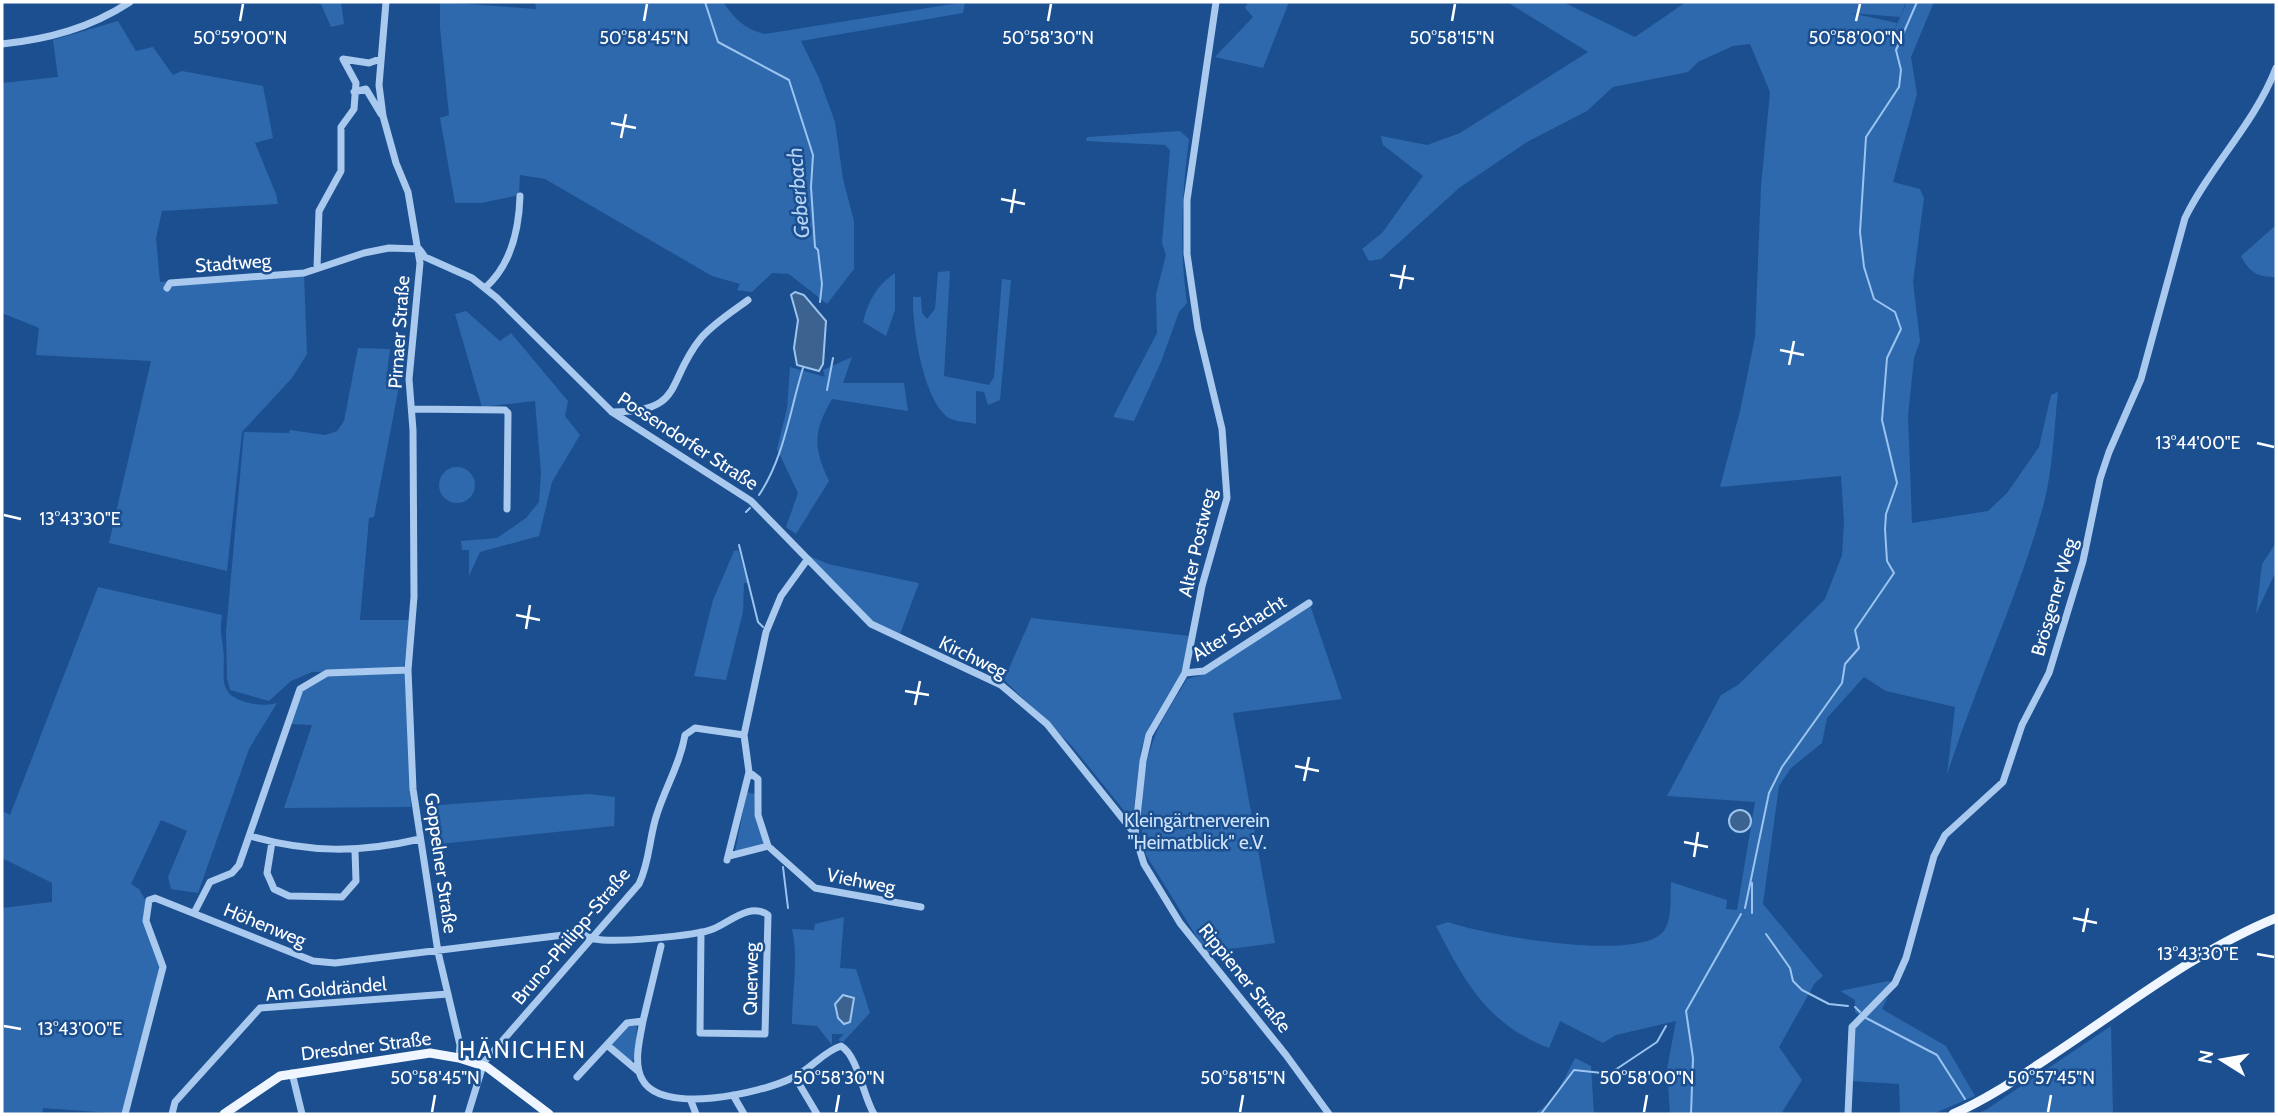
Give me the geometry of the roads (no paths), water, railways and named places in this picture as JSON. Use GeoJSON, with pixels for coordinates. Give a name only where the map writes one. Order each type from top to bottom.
{"type":"FeatureCollection","features":[{"type":"Feature","properties":{"kind":"main road"},"geometry":{"type":"LineString","coordinates":[[1953,1114],[1986,1098],[2211,950],[2276,918]]}},
{"type":"Feature","properties":{"kind":"main road","name":"Dresdner Straße"},"geometry":{"type":"LineString","coordinates":[[224,1114],[272,1080],[292,1073],[417,1054],[459,1058],[482,1065],[502,1077],[549,1114]]}},
{"type":"Feature","properties":{"kind":"street"},"geometry":{"type":"LineString","coordinates":[[2,44],[70,32],[107,17],[130,2]]}},
{"type":"Feature","properties":{"kind":"street","name":"Pirnaer Straße"},"geometry":{"type":"LineString","coordinates":[[386,2],[380,59],[383,116],[396,163],[408,192],[419,250],[409,379],[412,408],[414,597],[408,670]]}},
{"type":"Feature","properties":{"kind":"street","name":"Alter Postweg"},"geometry":{"type":"LineString","coordinates":[[1135,835],[1143,761],[1149,735],[1185,673],[1202,586],[1227,498],[1227,457],[1188,272],[1187,200],[1216,2]]}},
{"type":"Feature","properties":{"kind":"street"},"geometry":{"type":"LineString","coordinates":[[317,268],[319,211],[341,171],[341,127],[352,116],[356,83],[343,59],[369,63],[380,59]]}},
{"type":"Feature","properties":{"kind":"street","name":"Brösgener Weg"},"geometry":{"type":"LineString","coordinates":[[1848,1114],[1852,1027],[1895,983],[1906,958],[1934,856],[1945,835],[2003,782],[2008,771],[2022,724],[2049,673],[2083,561],[2100,479],[2141,379],[2185,218],[2196,195],[2262,102],[2276,68]]}},
{"type":"Feature","properties":{"kind":"street"},"geometry":{"type":"LineString","coordinates":[[354,92],[366,89],[383,116]]}},
{"type":"Feature","properties":{"kind":"street"},"geometry":{"type":"LineString","coordinates":[[485,288],[506,262],[516,231],[520,196]]}},
{"type":"Feature","properties":{"kind":"street","name":"Stadtweg"},"geometry":{"type":"LineString","coordinates":[[167,288],[170,283],[304,273],[389,248],[419,250]]}},
{"type":"Feature","properties":{"kind":"street","name":"Possendorfer Straße"},"geometry":{"type":"LineString","coordinates":[[419,250],[425,257],[458,270],[485,288],[612,412],[751,500],[807,560]]}},
{"type":"Feature","properties":{"kind":"street"},"geometry":{"type":"LineString","coordinates":[[612,412],[637,413],[658,405],[681,376],[700,340],[748,300]]}},
{"type":"Feature","properties":{"kind":"street"},"geometry":{"type":"LineString","coordinates":[[412,408],[505,410],[508,413],[507,509]]}},
{"type":"Feature","properties":{"kind":"street"},"geometry":{"type":"LineString","coordinates":[[749,772],[758,779],[758,815],[768,846],[728,858],[749,772],[744,735],[768,622],[793,576],[807,560]]}},
{"type":"Feature","properties":{"kind":"street","name":"Kirchweg"},"geometry":{"type":"LineString","coordinates":[[807,560],[871,624],[1002,685],[1048,724],[1135,835]]}},
{"type":"Feature","properties":{"kind":"street","name":"Alter Schacht"},"geometry":{"type":"LineString","coordinates":[[1185,673],[1204,671],[1309,603]]}},
{"type":"Feature","properties":{"kind":"street"},"geometry":{"type":"LineString","coordinates":[[194,913],[207,886],[232,873],[239,865],[300,689],[327,673],[408,670]]}},
{"type":"Feature","properties":{"kind":"street","name":"Goppelner Straße"},"geometry":{"type":"LineString","coordinates":[[408,670],[413,789],[438,952],[460,1045],[459,1058]]}},
{"type":"Feature","properties":{"kind":"street","name":"Bruno-Philipp-Straße"},"geometry":{"type":"LineString","coordinates":[[482,1065],[639,884],[646,870],[656,815],[680,762],[685,735],[695,728],[744,735]]}},
{"type":"Feature","properties":{"kind":"street","name":"Rippiener Straße"},"geometry":{"type":"LineString","coordinates":[[1135,835],[1141,859],[1180,923],[1329,1114]]}},
{"type":"Feature","properties":{"kind":"street"},"geometry":{"type":"LineString","coordinates":[[250,836],[272,842],[355,851],[420,839]]}},
{"type":"Feature","properties":{"kind":"street"},"geometry":{"type":"LineString","coordinates":[[272,842],[267,873],[270,883],[281,894],[289,896],[342,897],[356,881],[355,851]]}},
{"type":"Feature","properties":{"kind":"street","name":"Viehweg"},"geometry":{"type":"LineString","coordinates":[[768,846],[815,888],[921,907]]}},
{"type":"Feature","properties":{"kind":"street","name":"Höhenweg"},"geometry":{"type":"LineString","coordinates":[[125,1114],[164,962],[146,921],[149,900],[155,898],[324,963],[438,952],[580,933],[593,939]]}},
{"type":"Feature","properties":{"kind":"street","name":"Querweg"},"geometry":{"type":"LineString","coordinates":[[593,939],[672,938],[701,932],[712,930],[751,911],[768,915],[765,1034],[699,1033],[701,932]]}},
{"type":"Feature","properties":{"kind":"street"},"geometry":{"type":"LineString","coordinates":[[638,1070],[643,1021],[661,946]]}},
{"type":"Feature","properties":{"kind":"street","name":"Am Goldrändel"},"geometry":{"type":"LineString","coordinates":[[172,1114],[175,1102],[260,1008],[448,994]]}},
{"type":"Feature","properties":{"kind":"street"},"geometry":{"type":"LineString","coordinates":[[577,1077],[627,1023],[643,1021]]}},
{"type":"Feature","properties":{"kind":"street"},"geometry":{"type":"LineString","coordinates":[[607,1045],[638,1070],[646,1086],[656,1092],[691,1101],[705,1096],[733,1096],[796,1077],[841,1046],[852,1055],[861,1088],[874,1114]]}},
{"type":"Feature","properties":{"kind":"street"},"geometry":{"type":"LineString","coordinates":[[468,1114],[482,1065]]}},
{"type":"Feature","properties":{"kind":"street"},"geometry":{"type":"LineString","coordinates":[[292,1073],[302,1114]]}},
{"type":"Feature","properties":{"kind":"street"},"geometry":{"type":"LineString","coordinates":[[796,1077],[817,1114]]}},
{"type":"Feature","properties":{"kind":"street"},"geometry":{"type":"LineString","coordinates":[[733,1096],[744,1114]]}},
{"type":"Feature","properties":{"kind":"street"},"geometry":{"type":"LineString","coordinates":[[691,1101],[696,1114]]}},
{"type":"Feature","properties":{"kind":"waterway","name":"Geberbach"},"geometry":{"type":"LineString","coordinates":[[705,2],[718,42],[789,80],[813,155],[811,187],[815,247],[818,250],[822,284],[820,302]]}},
{"type":"Feature","properties":{"kind":"waterway"},"geometry":{"type":"LineString","coordinates":[[1745,908],[1769,793],[1782,767],[1842,683],[1845,664],[1859,648],[1855,630],[1894,573],[1887,561],[1885,529],[1886,514],[1897,483],[1882,420],[1887,358],[1901,329],[1895,312],[1874,299],[1864,267],[1860,232],[1866,137],[1899,87],[1901,70],[1896,50],[1917,2]]}},
{"type":"Feature","properties":{"kind":"waterway"},"geometry":{"type":"LineString","coordinates":[[827,390],[833,358]]}},
{"type":"Feature","properties":{"kind":"waterway","name":"Geberbach"},"geometry":{"type":"LineString","coordinates":[[759,495],[775,465],[803,368]]}},
{"type":"Feature","properties":{"kind":"waterway","name":"Geberbach"},"geometry":{"type":"LineString","coordinates":[[746,512],[750,508]]}},
{"type":"Feature","properties":{"kind":"waterway","name":"Geberbach"},"geometry":{"type":"LineString","coordinates":[[739,545],[758,622],[763,627]]}},
{"type":"Feature","properties":{"kind":"waterway","name":"Geberbach"},"geometry":{"type":"LineString","coordinates":[[783,867],[788,908]]}},
{"type":"Feature","properties":{"kind":"waterway"},"geometry":{"type":"LineString","coordinates":[[1752,883],[1752,913]]}},
{"type":"Feature","properties":{"kind":"waterway"},"geometry":{"type":"LineString","coordinates":[[1691,1114],[1693,1058],[1686,1011],[1741,914]]}},
{"type":"Feature","properties":{"kind":"waterway"},"geometry":{"type":"LineString","coordinates":[[1766,934],[1790,968],[1793,981],[1802,990],[1829,1004],[1848,1006]]}},
{"type":"Feature","properties":{"kind":"waterway"},"geometry":{"type":"LineString","coordinates":[[1855,1007],[1860,1012]]}},
{"type":"Feature","properties":{"kind":"waterway"},"geometry":{"type":"LineString","coordinates":[[1866,1018],[1937,1055],[1965,1099]]}},
{"type":"Feature","properties":{"kind":"waterway"},"geometry":{"type":"LineString","coordinates":[[1615,1070],[1657,1042],[1666,1026]]}},
{"type":"Feature","properties":{"kind":"waterway"},"geometry":{"type":"LineString","coordinates":[[1541,1114],[1574,1070],[1602,1073]]}},
{"type":"Feature","properties":{"kind":"district","name":"HÄNICHEN"},"geometry":{"type":"Point","coordinates":[523,1050]}},
{"type":"Feature","properties":{"kind":"park label","name":"Kleingärtnerverein \"Heimatblick\" e.V."},"geometry":{"type":"Point","coordinates":[1197,831]}}]}
